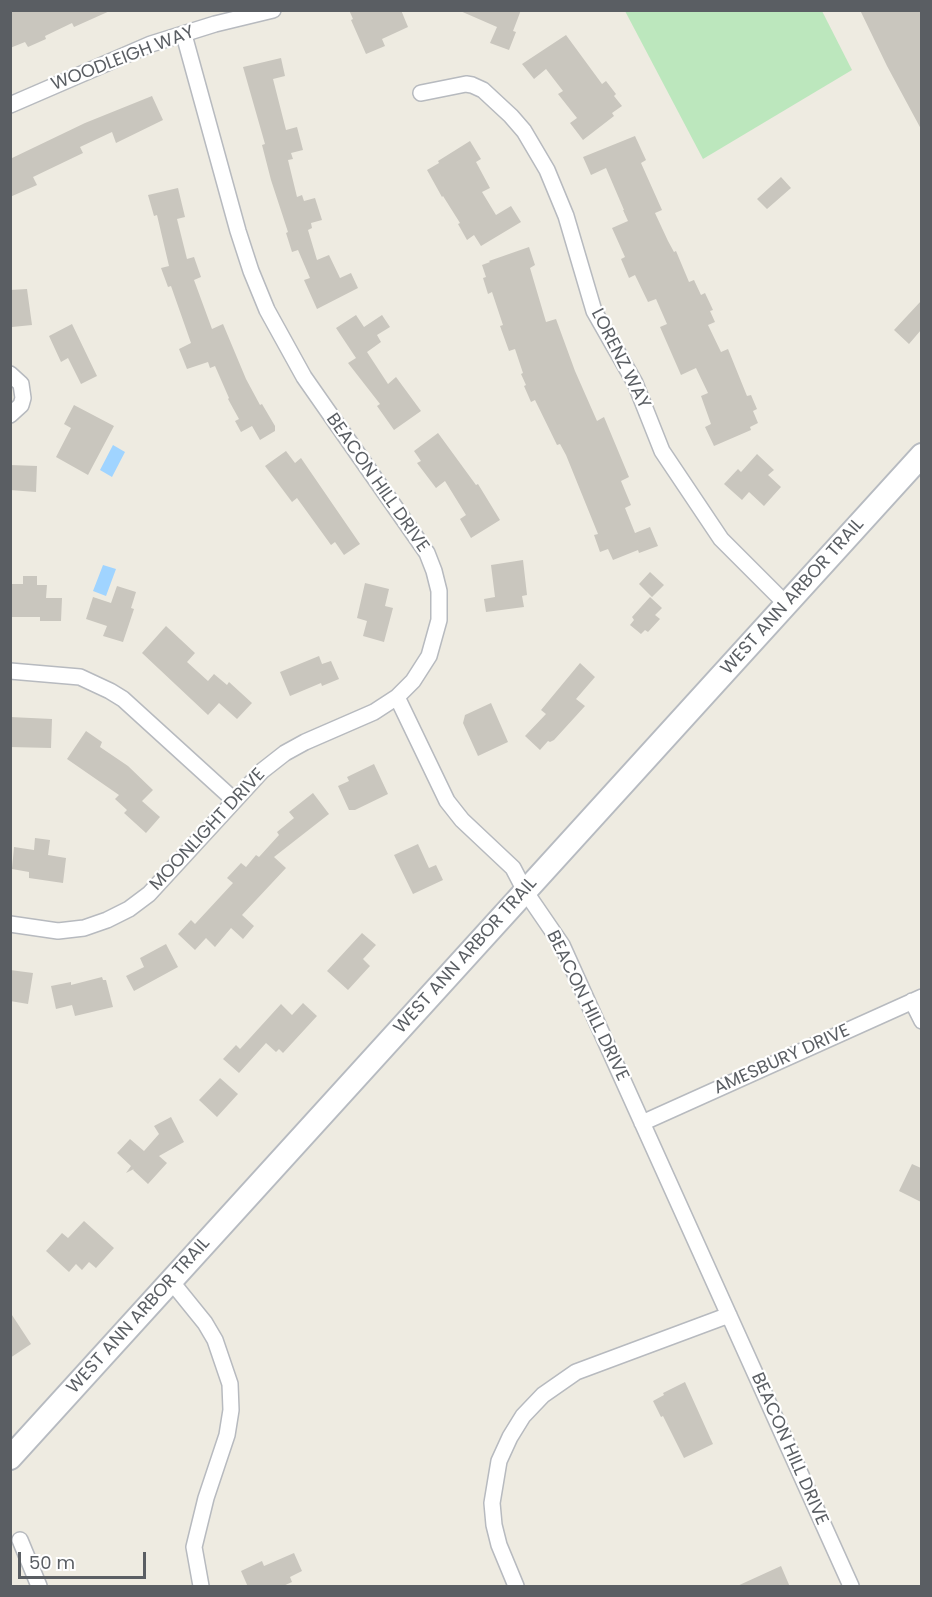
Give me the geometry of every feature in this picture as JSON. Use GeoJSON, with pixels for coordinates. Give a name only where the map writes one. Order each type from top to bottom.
{"type":"FeatureCollection","features":[{"type":"Feature","properties":{"kind":"street","name":"WOODLEIGH WAY"},"geometry":{"type":"LineString","coordinates":[[10,105],[151,44],[215,24],[273,10]]}},
{"type":"Feature","properties":{"kind":"street","name":"BEACON HILL DRIVE"},"geometry":{"type":"LineString","coordinates":[[184,35],[238,231],[267,310],[304,377],[420,540],[434,571],[440,606],[435,640],[422,669],[397,697],[447,801],[462,820],[513,868],[525,891],[562,945],[851,1587]]}},
{"type":"Feature","properties":{"kind":"street","name":"LORENZ WAY"},"geometry":{"type":"LineString","coordinates":[[421,93],[466,84],[472,85],[483,90],[524,131],[547,170],[566,216],[594,311],[634,383],[662,452],[721,539],[786,604]]}},
{"type":"Feature","properties":{"kind":"street"},"geometry":{"type":"LineString","coordinates":[[10,374],[21,384],[23,398],[21,405],[10,415]]}},
{"type":"Feature","properties":{"kind":"street","name":"WEST ANN ARBOR TRAIL"},"geometry":{"type":"LineString","coordinates":[[10,1458],[921,455]]}},
{"type":"Feature","properties":{"kind":"street"},"geometry":{"type":"LineString","coordinates":[[10,671],[80,677],[110,691],[123,699],[234,800]]}},
{"type":"Feature","properties":{"kind":"street","name":"MOONLIGHT DRIVE"},"geometry":{"type":"LineString","coordinates":[[10,924],[58,931],[84,928],[129,909],[149,894],[262,771],[285,753],[305,742],[374,712],[397,697]]}},
{"type":"Feature","properties":{"kind":"street"},"geometry":{"type":"LineString","coordinates":[[917,999],[921,1021]]}},
{"type":"Feature","properties":{"kind":"street","name":"AMESBURY DRIVE"},"geometry":{"type":"LineString","coordinates":[[642,1123],[917,999]]}},
{"type":"Feature","properties":{"kind":"street"},"geometry":{"type":"LineString","coordinates":[[171,1281],[206,1323],[223,1359],[230,1384],[231,1410],[226,1435],[206,1498],[194,1548],[201,1587]]}},
{"type":"Feature","properties":{"kind":"street"},"geometry":{"type":"LineString","coordinates":[[516,1587],[499,1545],[492,1503],[499,1461],[523,1416],[543,1395],[576,1372],[729,1315]]}},
{"type":"Feature","properties":{"kind":"street"},"geometry":{"type":"LineString","coordinates":[[20,1540],[39,1587]]}},
{"type":"Feature","properties":{"kind":"green space"},"geometry":{"type":"Polygon","coordinates":[[[625,11],[822,11],[852,70],[703,159],[625,11]]]}},
{"type":"Feature","properties":{"kind":"water"},"geometry":{"type":"Polygon","coordinates":[[[113,445],[125,452],[112,477],[100,470],[113,445]]]}},
{"type":"Feature","properties":{"kind":"water"},"geometry":{"type":"Polygon","coordinates":[[[103,565],[116,569],[106,596],[93,591],[103,565]]]}},
{"type":"Feature","properties":{"kind":"building"},"geometry":{"type":"Polygon","coordinates":[[[10,10],[112,10],[74,27],[72,23],[28,47],[25,42],[10,48],[10,10]]]}},
{"type":"Feature","properties":{"kind":"building"},"geometry":{"type":"Polygon","coordinates":[[[349,10],[401,10],[408,27],[382,39],[385,46],[366,54],[349,10]]]}},
{"type":"Feature","properties":{"kind":"building"},"geometry":{"type":"Polygon","coordinates":[[[458,10],[521,10],[509,50],[490,43],[497,27],[458,10]]]}},
{"type":"Feature","properties":{"kind":"building"},"geometry":{"type":"Polygon","coordinates":[[[860,10],[921,10],[921,129],[887,66],[860,10]]]}},
{"type":"Feature","properties":{"kind":"building"},"geometry":{"type":"Polygon","coordinates":[[[566,35],[602,84],[606,81],[622,106],[612,113],[614,116],[583,140],[570,123],[577,118],[558,94],[563,91],[546,69],[534,79],[522,64],[566,35]]]}},
{"type":"Feature","properties":{"kind":"building"},"geometry":{"type":"Polygon","coordinates":[[[281,58],[285,76],[273,79],[286,130],[297,127],[303,150],[291,153],[293,159],[288,160],[297,197],[302,195],[304,201],[315,198],[322,220],[311,223],[312,228],[308,230],[317,260],[329,255],[340,278],[351,273],[358,288],[317,309],[304,280],[310,278],[298,250],[292,252],[286,233],[288,232],[271,180],[262,145],[265,144],[243,67],[281,58]]]}},
{"type":"Feature","properties":{"kind":"building"},"geometry":{"type":"Polygon","coordinates":[[[152,96],[163,120],[116,143],[112,132],[80,147],[83,153],[33,177],[37,185],[10,197],[10,159],[85,123],[152,96]]]}},
{"type":"Feature","properties":{"kind":"building"},"geometry":{"type":"Polygon","coordinates":[[[635,136],[646,160],[641,163],[662,210],[655,213],[674,252],[676,251],[689,282],[694,280],[701,295],[705,293],[713,310],[710,311],[715,322],[708,325],[721,352],[728,349],[747,396],[751,395],[757,409],[753,411],[758,423],[750,427],[751,430],[714,446],[705,427],[711,424],[701,396],[708,393],[696,368],[681,375],[660,327],[667,324],[656,299],[648,302],[635,275],[629,278],[621,259],[625,257],[612,228],[628,221],[624,210],[606,168],[591,175],[583,157],[635,136]]]}},
{"type":"Feature","properties":{"kind":"building"},"geometry":{"type":"Polygon","coordinates":[[[470,141],[481,159],[476,162],[490,188],[482,192],[496,215],[511,206],[521,222],[481,246],[474,235],[467,240],[458,224],[460,223],[427,170],[470,141]]]}},
{"type":"Feature","properties":{"kind":"building"},"geometry":{"type":"Polygon","coordinates":[[[781,177],[791,188],[767,209],[757,199],[781,177]]]}},
{"type":"Feature","properties":{"kind":"building"},"geometry":{"type":"Polygon","coordinates":[[[178,188],[185,217],[177,219],[187,259],[194,257],[201,277],[194,280],[212,329],[223,324],[246,379],[275,426],[275,431],[260,440],[252,426],[241,432],[235,421],[239,419],[215,366],[210,368],[208,362],[187,369],[179,349],[191,343],[171,286],[168,287],[161,268],[169,266],[157,215],[154,216],[148,195],[178,188]]]}},
{"type":"Feature","properties":{"kind":"building"},"geometry":{"type":"Polygon","coordinates":[[[529,247],[535,265],[530,268],[546,322],[556,319],[597,421],[604,417],[629,477],[621,481],[631,505],[625,508],[635,533],[650,527],[658,546],[639,553],[638,550],[613,560],[608,549],[600,552],[594,535],[598,534],[566,455],[560,444],[557,445],[535,400],[531,402],[524,386],[526,385],[515,349],[509,351],[492,292],[488,294],[482,265],[529,247]]]}},
{"type":"Feature","properties":{"kind":"building"},"geometry":{"type":"Polygon","coordinates":[[[27,289],[32,325],[12,327],[10,290],[27,289]]]}},
{"type":"Feature","properties":{"kind":"building"},"geometry":{"type":"Polygon","coordinates":[[[921,301],[921,330],[909,344],[894,330],[921,301]]]}},
{"type":"Feature","properties":{"kind":"building"},"geometry":{"type":"Polygon","coordinates":[[[356,315],[364,327],[382,315],[390,327],[377,335],[381,342],[367,352],[388,384],[396,377],[421,411],[394,430],[377,406],[380,404],[348,363],[356,358],[336,328],[356,315]]]}},
{"type":"Feature","properties":{"kind":"building"},"geometry":{"type":"Polygon","coordinates":[[[72,324],[97,376],[81,384],[68,358],[61,362],[49,336],[72,324]]]}},
{"type":"Feature","properties":{"kind":"building"},"geometry":{"type":"Polygon","coordinates":[[[74,405],[114,426],[88,475],[56,457],[71,428],[64,424],[74,405]]]}},
{"type":"Feature","properties":{"kind":"building"},"geometry":{"type":"Polygon","coordinates":[[[438,433],[476,485],[478,484],[500,520],[471,538],[460,519],[466,515],[445,481],[436,488],[417,463],[421,461],[414,451],[438,433]]]}},
{"type":"Feature","properties":{"kind":"building"},"geometry":{"type":"Polygon","coordinates":[[[286,451],[295,463],[301,458],[360,544],[344,555],[335,542],[331,545],[297,498],[292,502],[265,466],[286,451]]]}},
{"type":"Feature","properties":{"kind":"building"},"geometry":{"type":"Polygon","coordinates":[[[757,454],[774,470],[768,475],[781,487],[764,506],[749,492],[742,500],[724,484],[738,469],[741,472],[757,454]]]}},
{"type":"Feature","properties":{"kind":"building"},"geometry":{"type":"Polygon","coordinates":[[[10,465],[37,466],[36,492],[10,490],[10,465]]]}},
{"type":"Feature","properties":{"kind":"building"},"geometry":{"type":"Polygon","coordinates":[[[523,560],[527,595],[522,596],[524,607],[486,612],[484,599],[495,597],[491,565],[523,560]]]}},
{"type":"Feature","properties":{"kind":"building"},"geometry":{"type":"Polygon","coordinates":[[[650,572],[664,585],[652,597],[639,584],[650,572]]]}},
{"type":"Feature","properties":{"kind":"building"},"geometry":{"type":"Polygon","coordinates":[[[23,576],[37,576],[37,585],[47,585],[46,598],[62,598],[61,621],[40,621],[40,617],[10,617],[10,584],[23,584],[23,576]]]}},
{"type":"Feature","properties":{"kind":"building"},"geometry":{"type":"Polygon","coordinates":[[[365,583],[389,589],[385,606],[393,608],[384,642],[363,636],[367,621],[357,618],[365,583]]]}},
{"type":"Feature","properties":{"kind":"building"},"geometry":{"type":"Polygon","coordinates":[[[117,586],[136,592],[131,608],[134,609],[123,642],[103,636],[107,626],[86,619],[93,597],[111,603],[117,586]]]}},
{"type":"Feature","properties":{"kind":"building"},"geometry":{"type":"Polygon","coordinates":[[[650,597],[662,608],[655,615],[660,619],[648,632],[645,630],[641,634],[630,625],[634,620],[632,617],[650,597]]]}},
{"type":"Feature","properties":{"kind":"building"},"geometry":{"type":"Polygon","coordinates":[[[166,626],[195,653],[187,662],[208,681],[214,674],[227,685],[229,682],[252,703],[237,719],[219,703],[208,715],[142,653],[166,626]]]}},
{"type":"Feature","properties":{"kind":"building"},"geometry":{"type":"Polygon","coordinates":[[[319,656],[322,664],[331,661],[339,679],[322,686],[321,683],[290,696],[280,672],[319,656]]]}},
{"type":"Feature","properties":{"kind":"building"},"geometry":{"type":"Polygon","coordinates":[[[580,663],[595,677],[576,699],[585,706],[554,740],[548,741],[540,750],[525,736],[546,714],[541,710],[580,663]]]}},
{"type":"Feature","properties":{"kind":"building"},"geometry":{"type":"Polygon","coordinates":[[[491,703],[508,742],[478,756],[463,723],[465,715],[491,703]]]}},
{"type":"Feature","properties":{"kind":"building"},"geometry":{"type":"Polygon","coordinates":[[[10,717],[52,719],[51,748],[10,747],[10,717]]]}},
{"type":"Feature","properties":{"kind":"building"},"geometry":{"type":"Polygon","coordinates":[[[86,731],[102,742],[100,747],[128,766],[153,790],[142,801],[160,817],[146,833],[124,813],[127,810],[115,799],[119,795],[67,759],[86,731]]]}},
{"type":"Feature","properties":{"kind":"building"},"geometry":{"type":"Polygon","coordinates":[[[374,764],[388,794],[355,810],[349,810],[338,786],[349,781],[347,777],[374,764]]]}},
{"type":"Feature","properties":{"kind":"building"},"geometry":{"type":"Polygon","coordinates":[[[313,793],[329,814],[274,857],[286,868],[242,915],[254,926],[243,939],[231,928],[215,947],[206,938],[195,950],[178,934],[191,920],[195,924],[233,883],[227,878],[241,863],[246,867],[256,855],[259,857],[279,835],[277,832],[294,818],[289,812],[313,793]]]}},
{"type":"Feature","properties":{"kind":"building"},"geometry":{"type":"Polygon","coordinates":[[[35,838],[50,840],[48,855],[66,858],[63,883],[29,878],[29,872],[12,869],[14,847],[34,850],[35,838]]]}},
{"type":"Feature","properties":{"kind":"building"},"geometry":{"type":"Polygon","coordinates":[[[418,844],[429,868],[436,865],[443,880],[413,894],[394,855],[418,844]]]}},
{"type":"Feature","properties":{"kind":"building"},"geometry":{"type":"Polygon","coordinates":[[[362,933],[376,945],[363,959],[370,966],[348,990],[327,971],[362,933]]]}},
{"type":"Feature","properties":{"kind":"building"},"geometry":{"type":"Polygon","coordinates":[[[166,944],[178,967],[134,991],[126,976],[144,967],[140,958],[166,944]]]}},
{"type":"Feature","properties":{"kind":"building"},"geometry":{"type":"Polygon","coordinates":[[[10,970],[33,973],[28,1004],[10,1001],[10,970]]]}},
{"type":"Feature","properties":{"kind":"building"},"geometry":{"type":"Polygon","coordinates":[[[102,977],[106,980],[113,1007],[75,1016],[72,1005],[56,1009],[51,986],[71,982],[71,985],[102,977]]]}},
{"type":"Feature","properties":{"kind":"building"},"geometry":{"type":"Polygon","coordinates":[[[303,1003],[317,1016],[283,1053],[279,1049],[276,1052],[266,1043],[239,1073],[223,1059],[236,1045],[240,1049],[281,1004],[292,1015],[303,1003]]]}},
{"type":"Feature","properties":{"kind":"building"},"geometry":{"type":"Polygon","coordinates":[[[220,1078],[238,1094],[217,1117],[199,1100],[220,1078]]]}},
{"type":"Feature","properties":{"kind":"building"},"geometry":{"type":"Polygon","coordinates":[[[171,1117],[184,1142],[159,1156],[167,1163],[148,1184],[134,1169],[126,1173],[131,1166],[117,1153],[130,1139],[144,1151],[159,1134],[154,1126],[171,1117]]]}},
{"type":"Feature","properties":{"kind":"building"},"geometry":{"type":"Polygon","coordinates":[[[912,1164],[921,1168],[921,1202],[899,1191],[912,1164]]]}},
{"type":"Feature","properties":{"kind":"building"},"geometry":{"type":"Polygon","coordinates":[[[84,1221],[114,1248],[96,1268],[89,1262],[82,1270],[76,1264],[69,1272],[46,1251],[62,1233],[68,1238],[84,1221]]]}},
{"type":"Feature","properties":{"kind":"building"},"geometry":{"type":"Polygon","coordinates":[[[10,1312],[31,1344],[10,1358],[10,1312]]]}},
{"type":"Feature","properties":{"kind":"building"},"geometry":{"type":"Polygon","coordinates":[[[685,1382],[713,1444],[684,1458],[653,1401],[685,1382]]]}},
{"type":"Feature","properties":{"kind":"building"},"geometry":{"type":"Polygon","coordinates":[[[294,1553],[302,1571],[290,1577],[292,1582],[281,1587],[248,1587],[241,1571],[262,1561],[264,1566],[294,1553]]]}},
{"type":"Feature","properties":{"kind":"building"},"geometry":{"type":"Polygon","coordinates":[[[781,1566],[790,1587],[735,1587],[781,1566]]]}}]}
